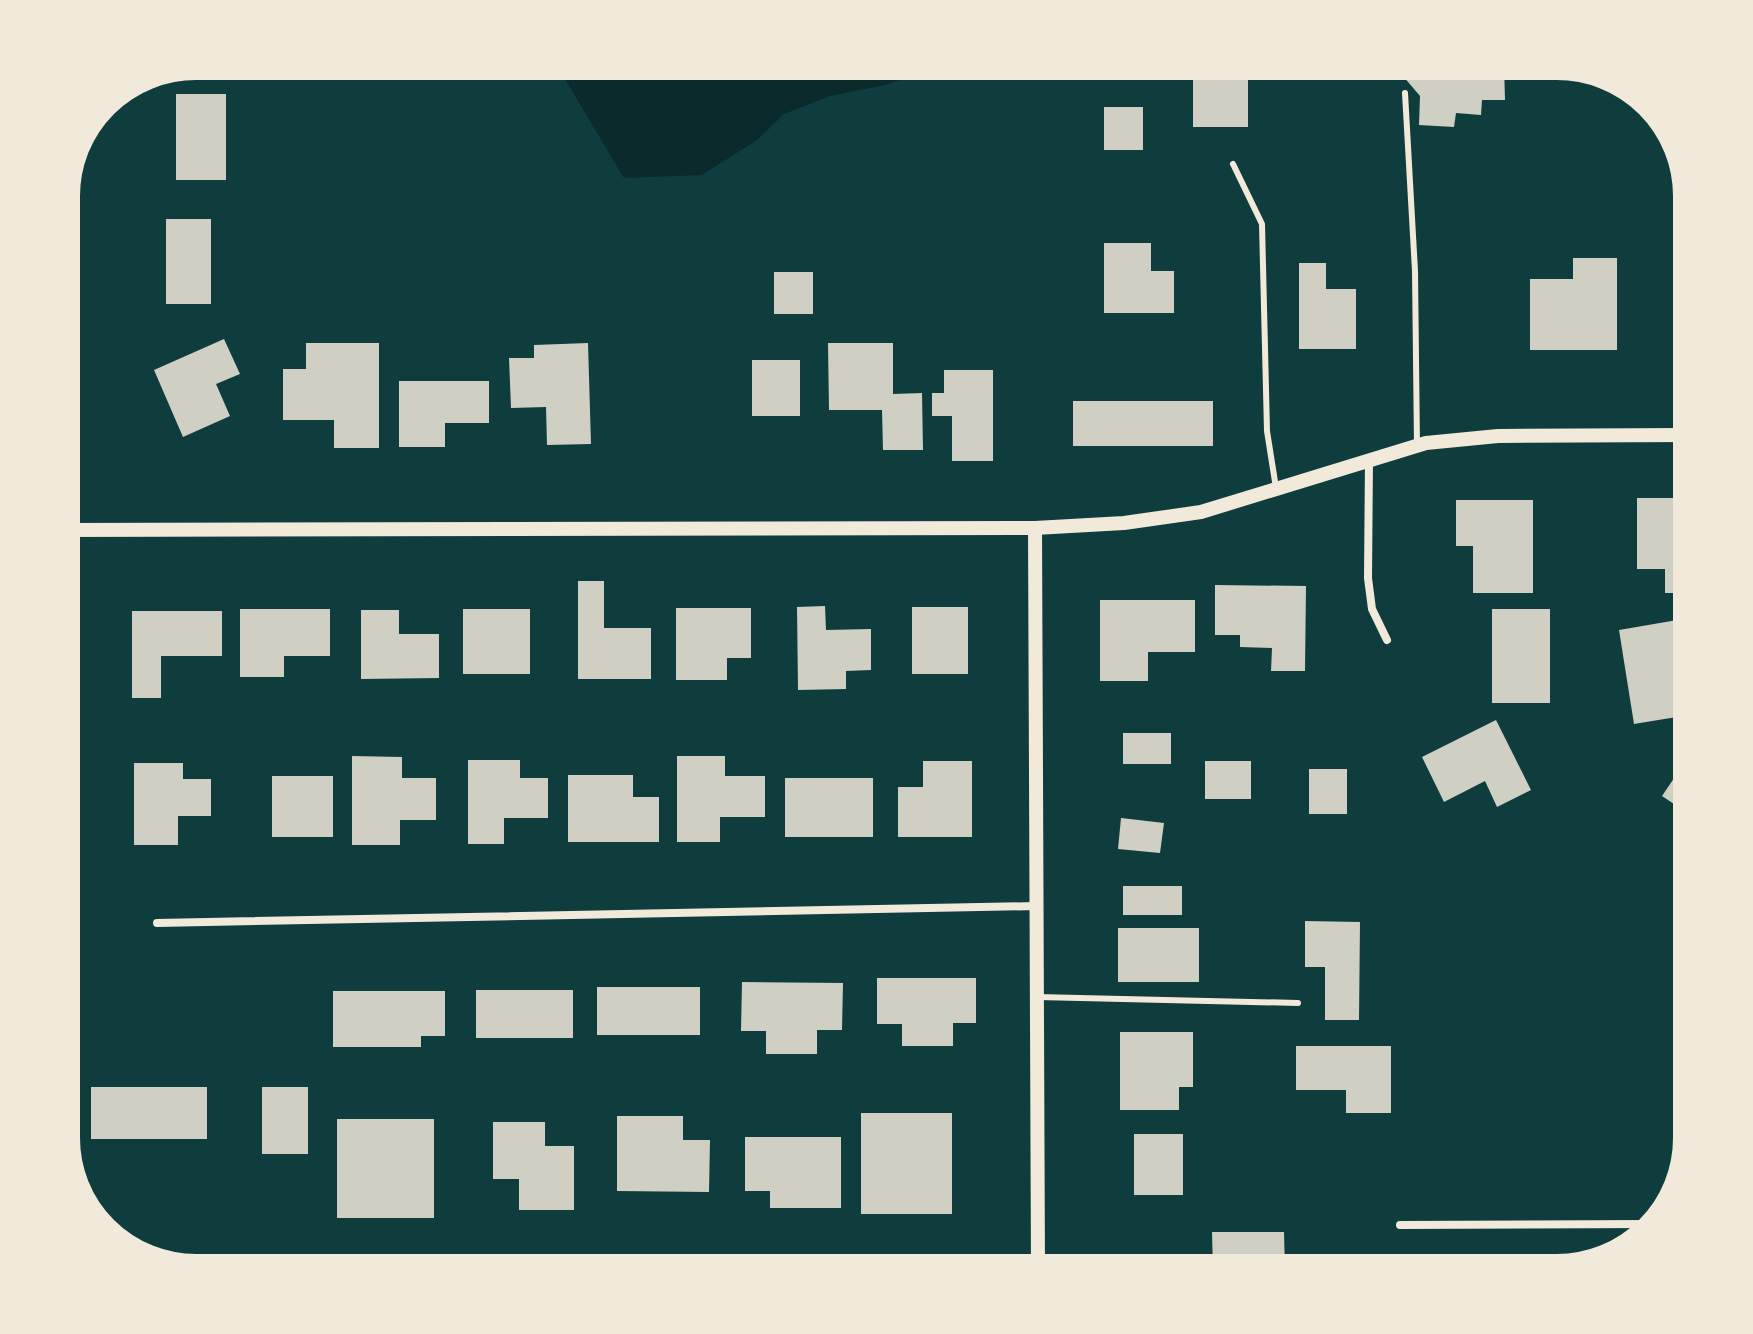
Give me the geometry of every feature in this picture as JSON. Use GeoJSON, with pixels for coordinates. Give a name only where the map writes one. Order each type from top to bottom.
{"type":"FeatureCollection","features":[{"type":"Feature","properties":{"kind":"street"},"geometry":{"type":"LineString","coordinates":[[78,530],[1035,528],[1124,523],[1201,512],[1417,446],[1498,436],[1675,435]]}},
{"type":"Feature","properties":{"kind":"street"},"geometry":{"type":"LineString","coordinates":[[1369,459],[1368,578],[1372,609],[1387,640]]}},
{"type":"Feature","properties":{"kind":"street"},"geometry":{"type":"LineString","coordinates":[[1035,528],[1038,1256]]}},
{"type":"Feature","properties":{"kind":"street"},"geometry":{"type":"LineString","coordinates":[[157,923],[1036,906]]}},
{"type":"Feature","properties":{"kind":"street"},"geometry":{"type":"LineString","coordinates":[[1400,1225],[1638,1224]]}},
{"type":"Feature","properties":{"kind":"lane"},"geometry":{"type":"LineString","coordinates":[[1405,93],[1415,271],[1417,446]]}},
{"type":"Feature","properties":{"kind":"lane"},"geometry":{"type":"LineString","coordinates":[[1233,164],[1262,224],[1267,431],[1276,488]]}},
{"type":"Feature","properties":{"kind":"lane"},"geometry":{"type":"LineString","coordinates":[[1037,997],[1298,1003]]}},
{"type":"Feature","properties":{"kind":"water"},"geometry":{"type":"Polygon","coordinates":[[[564,78],[906,78],[830,96],[784,114],[757,140],[702,175],[624,178],[564,78]]]}},
{"type":"Feature","properties":{"kind":"building"},"geometry":{"type":"Polygon","coordinates":[[[1193,78],[1248,78],[1248,127],[1193,127],[1193,78]]]}},
{"type":"Feature","properties":{"kind":"building"},"geometry":{"type":"Polygon","coordinates":[[[1405,78],[1504,78],[1505,100],[1482,100],[1481,115],[1456,113],[1454,127],[1419,125],[1420,96],[1405,78]]]}},
{"type":"Feature","properties":{"kind":"building"},"geometry":{"type":"Polygon","coordinates":[[[176,94],[226,94],[226,180],[176,180],[176,94]]]}},
{"type":"Feature","properties":{"kind":"building"},"geometry":{"type":"Polygon","coordinates":[[[1104,107],[1143,107],[1143,150],[1104,150],[1104,107]]]}},
{"type":"Feature","properties":{"kind":"building"},"geometry":{"type":"Polygon","coordinates":[[[166,219],[211,219],[211,304],[166,304],[166,219]]]}},
{"type":"Feature","properties":{"kind":"building"},"geometry":{"type":"Polygon","coordinates":[[[1104,243],[1151,243],[1151,271],[1174,271],[1174,313],[1104,313],[1104,243]]]}},
{"type":"Feature","properties":{"kind":"building"},"geometry":{"type":"Polygon","coordinates":[[[1573,258],[1617,258],[1617,350],[1530,350],[1530,279],[1573,279],[1573,258]]]}},
{"type":"Feature","properties":{"kind":"building"},"geometry":{"type":"Polygon","coordinates":[[[1299,263],[1326,263],[1326,289],[1356,289],[1356,349],[1299,349],[1299,263]]]}},
{"type":"Feature","properties":{"kind":"building"},"geometry":{"type":"Polygon","coordinates":[[[774,272],[813,272],[813,314],[774,314],[774,272]]]}},
{"type":"Feature","properties":{"kind":"building"},"geometry":{"type":"Polygon","coordinates":[[[224,339],[240,374],[216,384],[230,416],[183,437],[154,370],[224,339]]]}},
{"type":"Feature","properties":{"kind":"building"},"geometry":{"type":"Polygon","coordinates":[[[306,343],[379,343],[379,448],[334,448],[334,420],[283,420],[283,369],[306,369],[306,343]]]}},
{"type":"Feature","properties":{"kind":"building"},"geometry":{"type":"Polygon","coordinates":[[[588,343],[591,444],[547,445],[546,407],[511,408],[509,358],[534,358],[534,345],[588,343]]]}},
{"type":"Feature","properties":{"kind":"building"},"geometry":{"type":"Polygon","coordinates":[[[828,343],[893,343],[893,394],[922,393],[923,450],[883,450],[882,410],[829,410],[828,343]]]}},
{"type":"Feature","properties":{"kind":"building"},"geometry":{"type":"Polygon","coordinates":[[[752,360],[800,360],[800,416],[752,416],[752,360]]]}},
{"type":"Feature","properties":{"kind":"building"},"geometry":{"type":"Polygon","coordinates":[[[944,370],[993,370],[993,461],[952,461],[952,416],[932,416],[932,393],[944,393],[944,370]]]}},
{"type":"Feature","properties":{"kind":"building"},"geometry":{"type":"Polygon","coordinates":[[[399,381],[489,381],[489,423],[445,423],[445,447],[399,447],[399,381]]]}},
{"type":"Feature","properties":{"kind":"building"},"geometry":{"type":"Polygon","coordinates":[[[1073,401],[1213,401],[1213,446],[1073,446],[1073,401]]]}},
{"type":"Feature","properties":{"kind":"building"},"geometry":{"type":"Polygon","coordinates":[[[1637,498],[1675,498],[1675,593],[1665,593],[1665,569],[1637,569],[1637,498]]]}},
{"type":"Feature","properties":{"kind":"building"},"geometry":{"type":"Polygon","coordinates":[[[1456,500],[1533,500],[1533,593],[1473,593],[1473,546],[1456,546],[1456,500]]]}},
{"type":"Feature","properties":{"kind":"building"},"geometry":{"type":"Polygon","coordinates":[[[578,581],[604,581],[604,628],[651,628],[651,679],[578,679],[578,581]]]}},
{"type":"Feature","properties":{"kind":"building"},"geometry":{"type":"Polygon","coordinates":[[[1215,585],[1306,586],[1305,671],[1271,671],[1272,648],[1240,647],[1240,635],[1215,635],[1215,585]]]}},
{"type":"Feature","properties":{"kind":"building"},"geometry":{"type":"Polygon","coordinates":[[[1100,600],[1195,600],[1195,652],[1148,652],[1148,681],[1100,681],[1100,600]]]}},
{"type":"Feature","properties":{"kind":"building"},"geometry":{"type":"Polygon","coordinates":[[[825,606],[826,630],[871,629],[871,670],[846,671],[846,689],[798,690],[797,607],[825,606]]]}},
{"type":"Feature","properties":{"kind":"building"},"geometry":{"type":"Polygon","coordinates":[[[912,607],[968,607],[968,674],[912,674],[912,607]]]}},
{"type":"Feature","properties":{"kind":"building"},"geometry":{"type":"Polygon","coordinates":[[[676,608],[751,608],[751,658],[727,658],[727,680],[676,680],[676,608]]]}},
{"type":"Feature","properties":{"kind":"building"},"geometry":{"type":"Polygon","coordinates":[[[240,609],[330,609],[330,656],[284,656],[284,677],[240,677],[240,609]]]}},
{"type":"Feature","properties":{"kind":"building"},"geometry":{"type":"Polygon","coordinates":[[[463,609],[530,609],[530,674],[463,674],[463,609]]]}},
{"type":"Feature","properties":{"kind":"building"},"geometry":{"type":"Polygon","coordinates":[[[1492,609],[1550,609],[1550,703],[1492,703],[1492,609]]]}},
{"type":"Feature","properties":{"kind":"building"},"geometry":{"type":"Polygon","coordinates":[[[361,610],[399,610],[399,634],[439,634],[439,678],[361,679],[361,610]]]}},
{"type":"Feature","properties":{"kind":"building"},"geometry":{"type":"Polygon","coordinates":[[[132,611],[222,611],[222,656],[161,656],[161,698],[132,698],[132,611]]]}},
{"type":"Feature","properties":{"kind":"building"},"geometry":{"type":"Polygon","coordinates":[[[1675,620],[1675,717],[1634,724],[1619,630],[1675,620]]]}},
{"type":"Feature","properties":{"kind":"building"},"geometry":{"type":"Polygon","coordinates":[[[1496,720],[1531,790],[1497,807],[1485,781],[1444,802],[1422,757],[1496,720]]]}},
{"type":"Feature","properties":{"kind":"building"},"geometry":{"type":"Polygon","coordinates":[[[1123,733],[1171,733],[1171,764],[1123,764],[1123,733]]]}},
{"type":"Feature","properties":{"kind":"building"},"geometry":{"type":"Polygon","coordinates":[[[352,756],[402,757],[402,778],[436,778],[436,820],[400,820],[400,845],[352,845],[352,756]]]}},
{"type":"Feature","properties":{"kind":"building"},"geometry":{"type":"Polygon","coordinates":[[[677,756],[725,756],[725,776],[765,776],[765,817],[720,817],[720,842],[677,842],[677,756]]]}},
{"type":"Feature","properties":{"kind":"building"},"geometry":{"type":"Polygon","coordinates":[[[468,760],[520,760],[520,778],[548,778],[548,818],[504,818],[504,844],[468,844],[468,760]]]}},
{"type":"Feature","properties":{"kind":"building"},"geometry":{"type":"Polygon","coordinates":[[[923,761],[972,761],[972,837],[898,837],[898,787],[923,787],[923,761]]]}},
{"type":"Feature","properties":{"kind":"building"},"geometry":{"type":"Polygon","coordinates":[[[1205,761],[1251,761],[1251,799],[1205,799],[1205,761]]]}},
{"type":"Feature","properties":{"kind":"building"},"geometry":{"type":"Polygon","coordinates":[[[134,763],[183,763],[183,779],[211,779],[211,816],[178,816],[178,845],[134,845],[134,763]]]}},
{"type":"Feature","properties":{"kind":"building"},"geometry":{"type":"Polygon","coordinates":[[[1309,769],[1347,769],[1347,814],[1309,814],[1309,769]]]}},
{"type":"Feature","properties":{"kind":"building"},"geometry":{"type":"Polygon","coordinates":[[[568,775],[633,775],[633,797],[659,797],[659,842],[568,842],[568,775]]]}},
{"type":"Feature","properties":{"kind":"building"},"geometry":{"type":"Polygon","coordinates":[[[272,776],[333,776],[333,837],[272,837],[272,776]]]}},
{"type":"Feature","properties":{"kind":"building"},"geometry":{"type":"Polygon","coordinates":[[[1675,777],[1675,805],[1662,796],[1675,777]]]}},
{"type":"Feature","properties":{"kind":"building"},"geometry":{"type":"Polygon","coordinates":[[[785,778],[873,778],[873,837],[785,837],[785,778]]]}},
{"type":"Feature","properties":{"kind":"building"},"geometry":{"type":"Polygon","coordinates":[[[1121,818],[1164,823],[1160,853],[1118,849],[1121,818]]]}},
{"type":"Feature","properties":{"kind":"building"},"geometry":{"type":"Polygon","coordinates":[[[1123,886],[1182,886],[1182,915],[1123,915],[1123,886]]]}},
{"type":"Feature","properties":{"kind":"building"},"geometry":{"type":"Polygon","coordinates":[[[1305,921],[1360,922],[1359,1020],[1325,1020],[1325,967],[1305,967],[1305,921]]]}},
{"type":"Feature","properties":{"kind":"building"},"geometry":{"type":"Polygon","coordinates":[[[1118,928],[1199,928],[1199,982],[1118,982],[1118,928]]]}},
{"type":"Feature","properties":{"kind":"building"},"geometry":{"type":"Polygon","coordinates":[[[877,978],[976,978],[976,1023],[953,1023],[953,1046],[902,1046],[902,1024],[877,1024],[877,978]]]}},
{"type":"Feature","properties":{"kind":"building"},"geometry":{"type":"Polygon","coordinates":[[[742,982],[843,983],[842,1030],[817,1030],[817,1054],[766,1054],[766,1031],[741,1031],[742,982]]]}},
{"type":"Feature","properties":{"kind":"building"},"geometry":{"type":"Polygon","coordinates":[[[597,987],[700,987],[700,1035],[597,1035],[597,987]]]}},
{"type":"Feature","properties":{"kind":"building"},"geometry":{"type":"Polygon","coordinates":[[[476,990],[573,990],[573,1038],[476,1038],[476,990]]]}},
{"type":"Feature","properties":{"kind":"building"},"geometry":{"type":"Polygon","coordinates":[[[333,991],[445,991],[445,1036],[421,1036],[421,1047],[333,1047],[333,991]]]}},
{"type":"Feature","properties":{"kind":"building"},"geometry":{"type":"Polygon","coordinates":[[[1120,1032],[1193,1032],[1193,1087],[1179,1087],[1179,1110],[1120,1110],[1120,1032]]]}},
{"type":"Feature","properties":{"kind":"building"},"geometry":{"type":"Polygon","coordinates":[[[1296,1046],[1391,1046],[1391,1113],[1346,1113],[1346,1090],[1296,1090],[1296,1046]]]}},
{"type":"Feature","properties":{"kind":"building"},"geometry":{"type":"Polygon","coordinates":[[[91,1087],[207,1087],[207,1139],[91,1139],[91,1087]]]}},
{"type":"Feature","properties":{"kind":"building"},"geometry":{"type":"Polygon","coordinates":[[[262,1087],[308,1087],[308,1154],[262,1154],[262,1087]]]}},
{"type":"Feature","properties":{"kind":"building"},"geometry":{"type":"Polygon","coordinates":[[[861,1113],[952,1113],[952,1214],[861,1214],[861,1113]]]}},
{"type":"Feature","properties":{"kind":"building"},"geometry":{"type":"Polygon","coordinates":[[[617,1116],[683,1116],[683,1140],[710,1140],[709,1192],[617,1191],[617,1116]]]}},
{"type":"Feature","properties":{"kind":"building"},"geometry":{"type":"Polygon","coordinates":[[[337,1119],[434,1119],[434,1218],[337,1218],[337,1119]]]}},
{"type":"Feature","properties":{"kind":"building"},"geometry":{"type":"Polygon","coordinates":[[[493,1122],[545,1122],[545,1146],[574,1146],[574,1210],[519,1210],[519,1179],[493,1179],[493,1122]]]}},
{"type":"Feature","properties":{"kind":"building"},"geometry":{"type":"Polygon","coordinates":[[[1134,1134],[1183,1134],[1183,1195],[1134,1195],[1134,1134]]]}},
{"type":"Feature","properties":{"kind":"building"},"geometry":{"type":"Polygon","coordinates":[[[745,1137],[841,1137],[841,1208],[770,1208],[770,1191],[745,1191],[745,1137]]]}},
{"type":"Feature","properties":{"kind":"building"},"geometry":{"type":"Polygon","coordinates":[[[1212,1232],[1284,1232],[1285,1256],[1213,1256],[1212,1232]]]}}]}
